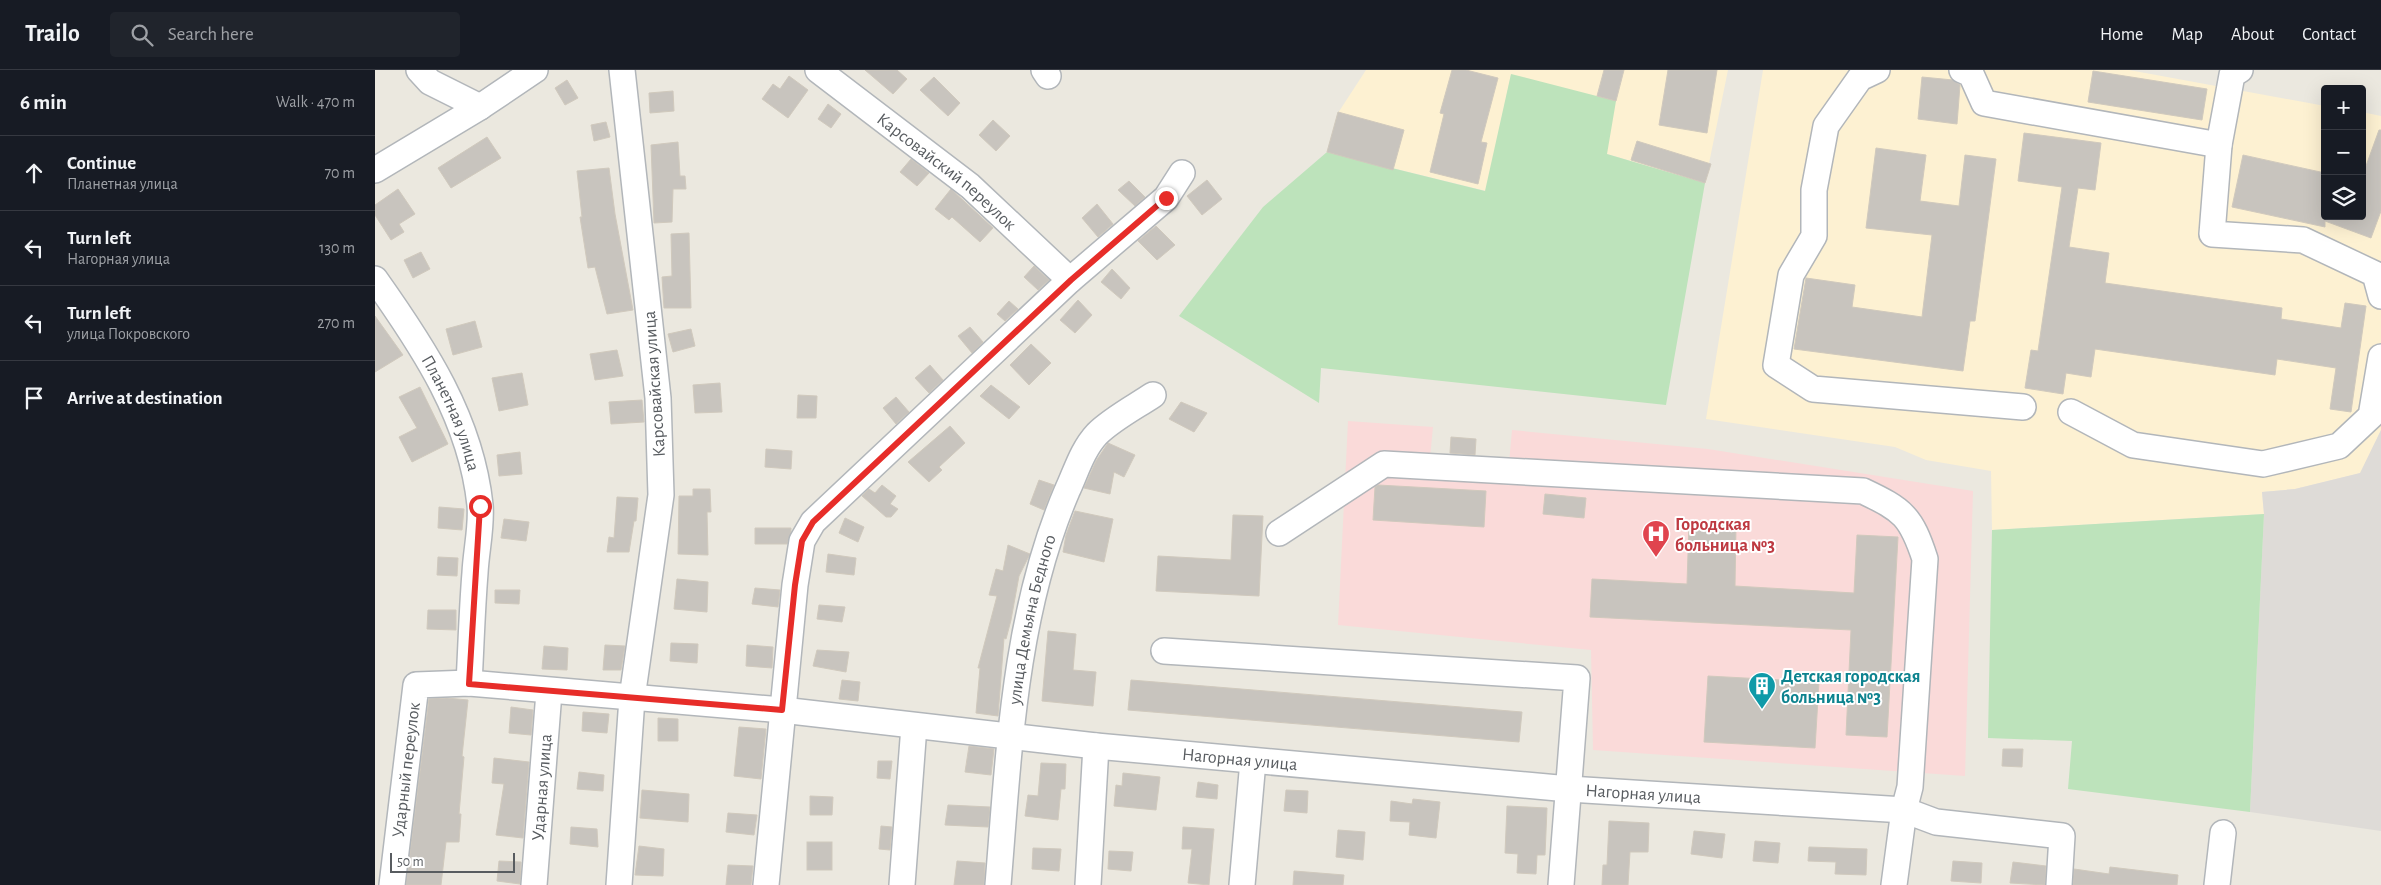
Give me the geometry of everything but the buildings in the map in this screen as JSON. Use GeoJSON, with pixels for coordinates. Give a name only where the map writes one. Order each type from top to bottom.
{"type":"FeatureCollection","features":[{"type":"Feature","properties":{"kind":"street"},"geometry":{"type":"LineString","coordinates":[[419,70],[430,82],[480,107]]}},
{"type":"Feature","properties":{"kind":"street"},"geometry":{"type":"LineString","coordinates":[[375,170],[480,107],[535,70]]}},
{"type":"Feature","properties":{"kind":"street","name":"Карсовайская улица"},"geometry":{"type":"LineString","coordinates":[[619,885],[632,698],[661,495],[657,398],[622,70]]}},
{"type":"Feature","properties":{"kind":"street","name":"Карсовайский переулок"},"geometry":{"type":"LineString","coordinates":[[818,70],[970,186],[1071,280]]}},
{"type":"Feature","properties":{"kind":"street"},"geometry":{"type":"LineString","coordinates":[[1877,70],[1860,78],[1826,126],[1814,190],[1814,236],[1791,275],[1775,364],[1813,389],[2023,407]]}},
{"type":"Feature","properties":{"kind":"street"},"geometry":{"type":"LineString","coordinates":[[1962,70],[1971,74],[1984,103],[2219,145]]}},
{"type":"Feature","properties":{"kind":"street"},"geometry":{"type":"LineString","coordinates":[[2240,70],[2232,75],[2219,145],[2212,234],[2303,240],[2375,274],[2381,296]]}},
{"type":"Feature","properties":{"kind":"street"},"geometry":{"type":"LineString","coordinates":[[766,885],[795,585],[802,541],[813,522],[1071,280],[1166,198],[1182,173]]}},
{"type":"Feature","properties":{"kind":"street","name":"Планетная улица"},"geometry":{"type":"LineString","coordinates":[[375,279],[410,328],[436,372],[456,413],[470,452],[480,506],[469,684]]}},
{"type":"Feature","properties":{"kind":"street"},"geometry":{"type":"LineString","coordinates":[[2071,412],[2133,444],[2263,464],[2339,446],[2371,416],[2381,358]]}},
{"type":"Feature","properties":{"kind":"street","name":"улица Демьяна Бедного"},"geometry":{"type":"LineString","coordinates":[[998,885],[1011,737],[1025,626],[1043,557],[1062,503],[1084,451],[1098,433],[1153,395]]}},
{"type":"Feature","properties":{"kind":"street"},"geometry":{"type":"LineString","coordinates":[[1279,533],[1383,464],[1863,491],[1894,506],[1916,530],[1925,559],[1910,787],[1904,810],[1894,885]]}},
{"type":"Feature","properties":{"kind":"street"},"geometry":{"type":"LineString","coordinates":[[1164,651],[1577,678],[1561,885]]}},
{"type":"Feature","properties":{"kind":"street","name":"Нагорная улица"},"geometry":{"type":"LineString","coordinates":[[416,685],[469,684],[782,710],[1096,746],[1569,789],[1904,810],[1936,822],[2062,836],[2059,885]]}},
{"type":"Feature","properties":{"kind":"street","name":"Ударный переулок"},"geometry":{"type":"LineString","coordinates":[[392,885],[416,685]]}},
{"type":"Feature","properties":{"kind":"street","name":"Ударная улица"},"geometry":{"type":"LineString","coordinates":[[534,885],[549,692]]}},
{"type":"Feature","properties":{"kind":"street"},"geometry":{"type":"LineString","coordinates":[[902,885],[914,726]]}},
{"type":"Feature","properties":{"kind":"street"},"geometry":{"type":"LineString","coordinates":[[1088,885],[1096,746]]}},
{"type":"Feature","properties":{"kind":"street"},"geometry":{"type":"LineString","coordinates":[[1242,885],[1253,761]]}},
{"type":"Feature","properties":{"kind":"street"},"geometry":{"type":"LineString","coordinates":[[2217,885],[2223,833]]}},
{"type":"Feature","properties":{"kind":"shaded area"},"geometry":{"type":"Polygon","coordinates":[[[1366,70],[1728,70],[1705,183],[1607,154],[1511,75],[1486,191],[1327,152],[1338,113],[1366,70]]]}},
{"type":"Feature","properties":{"kind":"shaded area"},"geometry":{"type":"Polygon","coordinates":[[[1763,70],[2129,70],[2321,105],[2321,220],[2366,220],[2366,113],[2381,116],[2381,430],[2361,473],[2295,489],[2262,492],[2264,514],[1992,530],[1991,471],[1926,460],[1895,447],[1706,419],[1763,70]]]}},
{"type":"Feature","properties":{"kind":"shaded area","name":"Городская больница №3"},"geometry":{"type":"Polygon","coordinates":[[[1348,421],[1433,427],[1430,458],[1509,463],[1512,430],[1708,449],[1973,491],[1965,776],[1593,750],[1591,650],[1338,625],[1348,421]]]}},
{"type":"Feature","properties":{"kind":"shaded area"},"geometry":{"type":"Polygon","coordinates":[[[2381,430],[2381,831],[2250,812],[2264,514],[2262,492],[2295,489],[2360,473],[2381,430]]]}},
{"type":"Feature","properties":{"kind":"green space"},"geometry":{"type":"Polygon","coordinates":[[[1511,74],[1616,101],[1607,154],[1705,183],[1666,405],[1321,368],[1319,403],[1179,316],[1263,207],[1327,152],[1485,191],[1511,74]]]}},
{"type":"Feature","properties":{"kind":"green space"},"geometry":{"type":"Polygon","coordinates":[[[2264,514],[2250,812],[2068,789],[2072,741],[1988,738],[1992,530],[2264,514]]]}},
{"type":"Feature","properties":{"kind":"place","name":"Городская больница №3"},"geometry":{"type":"Point","coordinates":[1656,558]}},
{"type":"Feature","properties":{"kind":"place","name":"Детская городская больница №3"},"geometry":{"type":"Point","coordinates":[1762,710]}},
{"type":"Feature","properties":{"kind":"route"},"geometry":{"type":"LineString","coordinates":[[480,506],[469,684],[782,710],[795,585],[802,541],[813,522],[1071,280],[1166,198]]}}]}
